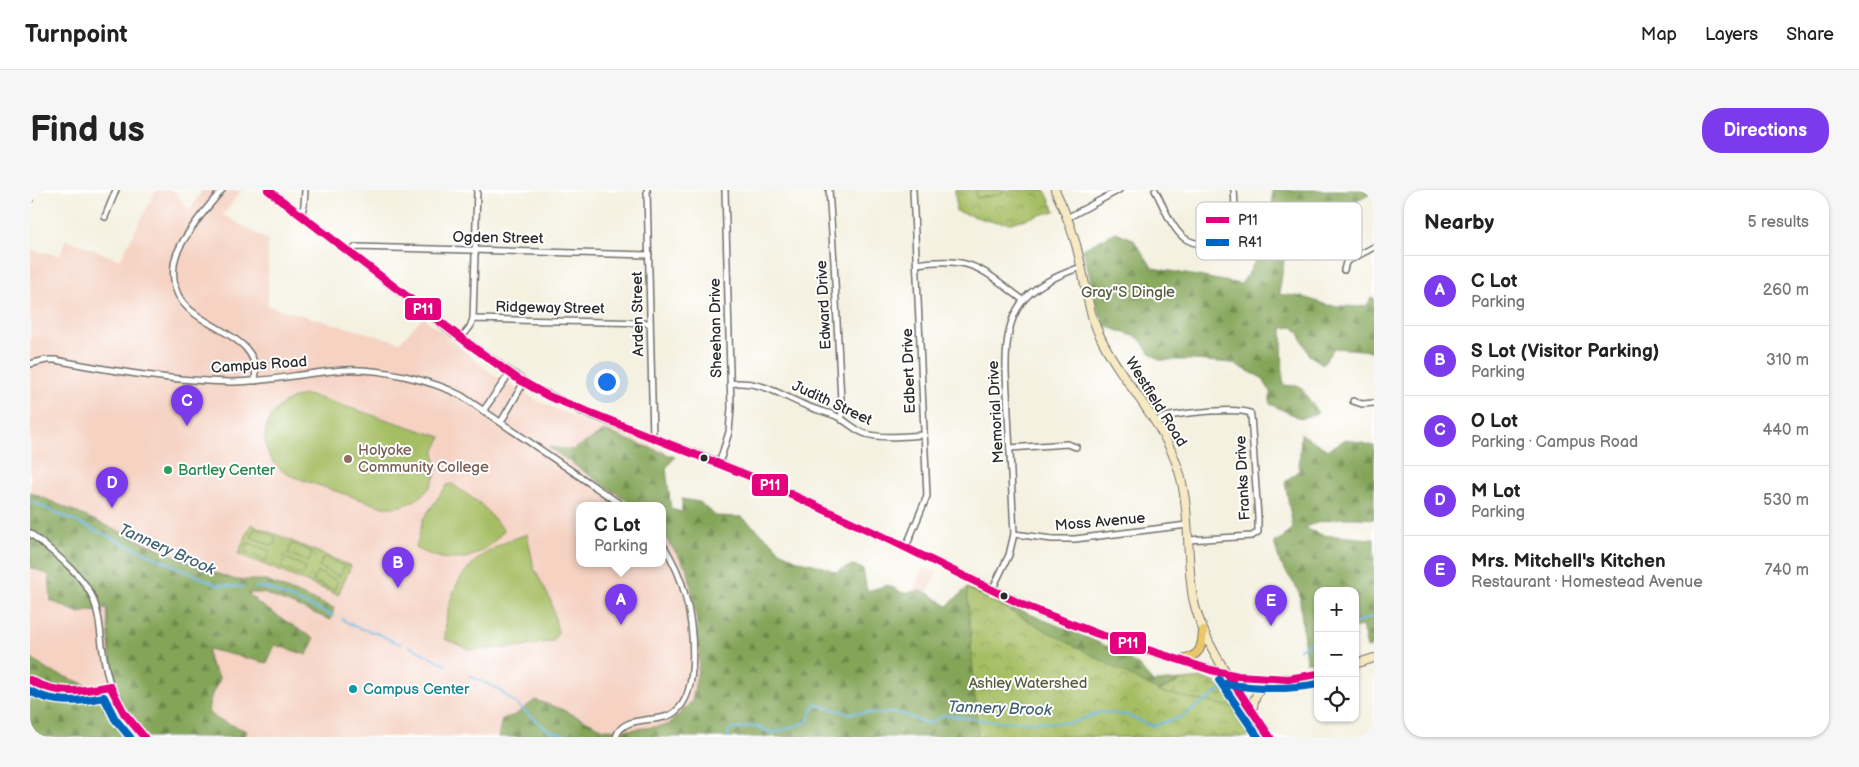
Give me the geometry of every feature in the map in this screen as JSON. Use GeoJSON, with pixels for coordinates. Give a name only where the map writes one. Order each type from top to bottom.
{"type":"FeatureCollection","features":[{"type":"Feature","properties":{"kind":"main road"},"geometry":{"type":"LineString","coordinates":[[268,190],[461,338],[524,382],[564,403],[795,496],[906,547],[992,590],[1073,625],[1135,647],[1226,674],[1275,679],[1300,678],[1314,675]]}},
{"type":"Feature","properties":{"kind":"main road","name":"Westfield Road"},"geometry":{"type":"LineString","coordinates":[[1055,190],[1067,218],[1099,333],[1120,371],[1169,445],[1179,472],[1185,497],[1192,590],[1203,631],[1226,674],[1270,737]]}},
{"type":"Feature","properties":{"kind":"main road"},"geometry":{"type":"LineString","coordinates":[[1181,661],[1193,657],[1198,652],[1202,644],[1203,631]]}},
{"type":"Feature","properties":{"kind":"main road"},"geometry":{"type":"LineString","coordinates":[[1359,663],[1374,658]]}},
{"type":"Feature","properties":{"kind":"main road"},"geometry":{"type":"LineString","coordinates":[[1253,713],[1252,705],[1258,691],[1275,679]]}},
{"type":"Feature","properties":{"kind":"street"},"geometry":{"type":"LineString","coordinates":[[30,190],[30,199]]}},
{"type":"Feature","properties":{"kind":"street"},"geometry":{"type":"LineString","coordinates":[[105,217],[116,190]]}},
{"type":"Feature","properties":{"kind":"street"},"geometry":{"type":"LineString","coordinates":[[222,190],[179,250],[174,268],[174,284],[178,297],[189,309],[238,341],[249,351],[256,366],[255,380]]}},
{"type":"Feature","properties":{"kind":"street"},"geometry":{"type":"LineString","coordinates":[[301,216],[305,190]]}},
{"type":"Feature","properties":{"kind":"street"},"geometry":{"type":"LineString","coordinates":[[473,319],[477,190]]}},
{"type":"Feature","properties":{"kind":"street","name":"Arden Street"},"geometry":{"type":"LineString","coordinates":[[647,190],[653,438]]}},
{"type":"Feature","properties":{"kind":"street","name":"Sheehan Drive"},"geometry":{"type":"LineString","coordinates":[[719,464],[730,426],[725,190]]}},
{"type":"Feature","properties":{"kind":"street","name":"Edward Drive"},"geometry":{"type":"LineString","coordinates":[[829,190],[842,420]]}},
{"type":"Feature","properties":{"kind":"street","name":"Edbert Drive"},"geometry":{"type":"LineString","coordinates":[[906,547],[927,496],[913,190]]}},
{"type":"Feature","properties":{"kind":"street"},"geometry":{"type":"LineString","coordinates":[[1067,218],[1119,190]]}},
{"type":"Feature","properties":{"kind":"street"},"geometry":{"type":"LineString","coordinates":[[1155,190],[1180,234],[1196,242]]}},
{"type":"Feature","properties":{"kind":"street","name":"Ogden Street"},"geometry":{"type":"LineString","coordinates":[[350,253],[356,247],[649,255]]}},
{"type":"Feature","properties":{"kind":"street"},"geometry":{"type":"LineString","coordinates":[[1362,253],[1374,247]]}},
{"type":"Feature","properties":{"kind":"street"},"geometry":{"type":"LineString","coordinates":[[1344,270],[1346,262],[1350,260]]}},
{"type":"Feature","properties":{"kind":"street"},"geometry":{"type":"LineString","coordinates":[[917,264],[944,261],[969,264],[991,275],[1023,300]]}},
{"type":"Feature","properties":{"kind":"street","name":"Memorial Drive"},"geometry":{"type":"LineString","coordinates":[[992,590],[1009,555],[1014,534],[1006,372],[1006,342],[1010,324],[1023,300],[1038,286],[1082,267]]}},
{"type":"Feature","properties":{"kind":"street","name":"Ridgeway Street"},"geometry":{"type":"LineString","coordinates":[[461,338],[470,327],[473,319],[650,323]]}},
{"type":"Feature","properties":{"kind":"street","name":"Campus Road"},"geometry":{"type":"LineString","coordinates":[[30,364],[55,360],[177,379],[232,382],[338,371],[375,371],[444,388],[462,396],[617,502]]}},
{"type":"Feature","properties":{"kind":"street"},"geometry":{"type":"LineString","coordinates":[[483,411],[510,373]]}},
{"type":"Feature","properties":{"kind":"street"},"geometry":{"type":"LineString","coordinates":[[501,422],[524,382]]}},
{"type":"Feature","properties":{"kind":"street","name":"Judith Street"},"geometry":{"type":"LineString","coordinates":[[730,384],[748,383],[777,391],[807,406],[828,413],[856,429],[874,436],[924,436]]}},
{"type":"Feature","properties":{"kind":"street"},"geometry":{"type":"LineString","coordinates":[[1353,402],[1362,404],[1374,403]]}},
{"type":"Feature","properties":{"kind":"street","name":"Franks Drive"},"geometry":{"type":"LineString","coordinates":[[1155,422],[1170,416],[1222,411],[1248,412],[1250,415],[1253,426],[1258,532],[1252,536],[1188,540]]}},
{"type":"Feature","properties":{"kind":"street"},"geometry":{"type":"LineString","coordinates":[[1010,448],[1066,444],[1076,447]]}},
{"type":"Feature","properties":{"kind":"street","name":"Moss Avenue"},"geometry":{"type":"LineString","coordinates":[[1014,534],[1052,539],[1075,539],[1187,525]]}},
{"type":"Feature","properties":{"kind":"street"},"geometry":{"type":"LineString","coordinates":[[30,533],[75,572],[90,592],[98,612],[105,668],[110,686],[121,710],[144,737]]}},
{"type":"Feature","properties":{"kind":"street"},"geometry":{"type":"LineString","coordinates":[[616,737],[619,729],[628,724],[665,718],[675,713],[682,705],[688,690],[692,667],[692,637],[688,605],[679,577],[666,551]]}},
{"type":"Feature","properties":{"kind":"street"},"geometry":{"type":"LineString","coordinates":[[30,680],[47,689],[66,693],[110,686]]}},
{"type":"Feature","properties":{"kind":"shaded area","name":"Holyoke Community College"},"geometry":{"type":"Polygon","coordinates":[[[156,190],[173,190],[190,211],[202,190],[242,190],[223,215],[268,240],[268,306],[400,342],[423,317],[495,376],[540,402],[593,425],[664,450],[673,529],[899,619],[923,567],[937,573],[922,604],[978,737],[30,737],[30,250],[60,255],[66,239],[120,260],[156,190]]]}},
{"type":"Feature","properties":{"kind":"green space"},"geometry":{"type":"Polygon","coordinates":[[[955,190],[1045,190],[1055,211],[1011,223],[989,221],[956,211],[955,190]]]}},
{"type":"Feature","properties":{"kind":"green space"},"geometry":{"type":"Polygon","coordinates":[[[975,190],[1005,190],[1000,194],[977,198],[975,190]]]}},
{"type":"Feature","properties":{"kind":"green space"},"geometry":{"type":"Polygon","coordinates":[[[1272,190],[1374,190],[1374,192],[1356,202],[1272,202],[1272,190]]]}},
{"type":"Feature","properties":{"kind":"green space","name":"Gray\"S Dingle"},"geometry":{"type":"Polygon","coordinates":[[[1116,232],[1133,239],[1153,268],[1241,284],[1255,260],[1284,260],[1279,294],[1304,297],[1327,305],[1359,307],[1367,305],[1371,298],[1374,298],[1374,351],[1334,348],[1323,364],[1309,355],[1299,333],[1293,327],[1282,328],[1283,385],[1300,386],[1318,413],[1301,419],[1270,404],[1270,391],[1262,378],[1232,363],[1159,360],[1148,351],[1139,338],[1105,326],[1096,303],[1083,249],[1116,232]]]}},
{"type":"Feature","properties":{"kind":"green space"},"geometry":{"type":"Polygon","coordinates":[[[304,395],[313,396],[441,437],[434,453],[435,476],[431,485],[416,500],[395,507],[383,507],[291,476],[278,467],[270,456],[265,444],[266,431],[270,419],[278,408],[289,400],[304,395]]]}},
{"type":"Feature","properties":{"kind":"green space"},"geometry":{"type":"Polygon","coordinates":[[[604,431],[675,457],[666,468],[671,509],[682,512],[682,499],[699,502],[716,516],[742,517],[780,551],[797,560],[836,572],[853,565],[863,569],[867,591],[888,585],[903,593],[920,591],[930,594],[947,606],[967,588],[1114,649],[1139,666],[1153,682],[1183,680],[1150,695],[1159,737],[498,737],[502,719],[515,715],[535,700],[559,708],[604,729],[629,730],[668,725],[692,701],[699,664],[697,621],[688,570],[666,539],[666,502],[629,502],[548,447],[573,450],[604,431]]]}},
{"type":"Feature","properties":{"kind":"green space"},"geometry":{"type":"Polygon","coordinates":[[[1301,434],[1328,450],[1346,439],[1374,446],[1374,519],[1338,519],[1313,524],[1305,528],[1322,535],[1374,539],[1374,646],[1367,648],[1362,626],[1359,627],[1359,587],[1314,587],[1314,663],[1306,662],[1299,591],[1280,563],[1274,542],[1282,538],[1293,528],[1285,482],[1299,470],[1301,434]]]}},
{"type":"Feature","properties":{"kind":"green space"},"geometry":{"type":"Polygon","coordinates":[[[452,484],[481,504],[504,530],[495,541],[475,555],[452,559],[441,558],[416,548],[423,519],[447,485],[452,484]]]}},
{"type":"Feature","properties":{"kind":"green space"},"geometry":{"type":"Polygon","coordinates":[[[30,492],[210,571],[236,580],[264,580],[334,608],[331,620],[263,593],[248,593],[259,604],[314,639],[307,655],[275,645],[267,663],[208,649],[209,661],[220,679],[212,694],[208,711],[217,719],[247,731],[245,737],[30,737],[30,657],[47,670],[85,684],[102,698],[115,685],[110,654],[107,608],[79,613],[51,601],[49,575],[30,567],[30,492]]]}},
{"type":"Feature","properties":{"kind":"green space"},"geometry":{"type":"Polygon","coordinates":[[[251,524],[351,566],[338,595],[238,554],[251,524]]]}},
{"type":"Feature","properties":{"kind":"green space"},"geometry":{"type":"Polygon","coordinates":[[[255,528],[276,537],[273,546],[251,537],[255,528]]]}},
{"type":"Feature","properties":{"kind":"green space"},"geometry":{"type":"Polygon","coordinates":[[[527,534],[534,568],[551,601],[558,632],[553,641],[522,647],[471,650],[445,639],[450,600],[466,571],[491,550],[527,534]]]}},
{"type":"Feature","properties":{"kind":"green space"},"geometry":{"type":"Polygon","coordinates":[[[249,543],[270,551],[266,561],[245,552],[249,543]]]}},
{"type":"Feature","properties":{"kind":"green space"},"geometry":{"type":"Polygon","coordinates":[[[292,543],[312,552],[308,562],[288,553],[292,543]]]}},
{"type":"Feature","properties":{"kind":"green space"},"geometry":{"type":"Polygon","coordinates":[[[323,557],[344,566],[340,576],[319,567],[323,557]]]}},
{"type":"Feature","properties":{"kind":"green space"},"geometry":{"type":"Polygon","coordinates":[[[285,558],[306,567],[302,576],[281,568],[285,558]]]}},
{"type":"Feature","properties":{"kind":"green space"},"geometry":{"type":"Polygon","coordinates":[[[317,572],[338,581],[334,590],[313,581],[317,572]]]}},
{"type":"Feature","properties":{"kind":"green space","name":"Ashley Watershed"},"geometry":{"type":"Polygon","coordinates":[[[967,588],[1160,692],[1241,709],[1261,737],[978,737],[967,588]]]}},
{"type":"Feature","properties":{"kind":"green space"},"geometry":{"type":"Polygon","coordinates":[[[1202,678],[1216,683],[1241,709],[1210,710],[1159,737],[1150,695],[1183,680],[1202,678]]]}},
{"type":"Feature","properties":{"kind":"waterway","name":"Tannery Brook"},"geometry":{"type":"LineString","coordinates":[[30,501],[217,585],[242,587]]}},
{"type":"Feature","properties":{"kind":"waterway","name":"Tannery Brook"},"geometry":{"type":"LineString","coordinates":[[255,587],[266,588],[334,616]]}},
{"type":"Feature","properties":{"kind":"waterway","name":"Tannery Brook"},"geometry":{"type":"LineString","coordinates":[[1359,622],[1374,616]]}},
{"type":"Feature","properties":{"kind":"waterway","name":"Tannery Brook"},"geometry":{"type":"LineString","coordinates":[[342,619],[355,627],[376,633],[401,644]]}},
{"type":"Feature","properties":{"kind":"waterway","name":"Tannery Brook"},"geometry":{"type":"LineString","coordinates":[[1299,650],[1314,639]]}},
{"type":"Feature","properties":{"kind":"waterway","name":"Tannery Brook"},"geometry":{"type":"LineString","coordinates":[[409,646],[446,665]]}},
{"type":"Feature","properties":{"kind":"waterway","name":"Tannery Brook"},"geometry":{"type":"LineString","coordinates":[[470,676],[498,689],[549,731],[575,737]]}},
{"type":"Feature","properties":{"kind":"waterway","name":"Tannery Brook"},"geometry":{"type":"LineString","coordinates":[[728,737],[729,730],[755,726],[773,733],[807,722],[815,704],[847,713],[899,713],[929,724],[944,715],[989,721],[1072,723],[1101,712],[1126,715],[1152,726],[1181,717],[1223,689]]}},
{"type":"Feature","properties":{"kind":"transit line","name":"P11"},"geometry":{"type":"LineString","coordinates":[[268,190],[473,347],[518,379],[548,396],[762,481],[888,539],[1025,606],[1098,634],[1211,670],[1238,676],[1288,679],[1314,675]]}},
{"type":"Feature","properties":{"kind":"transit line","name":"P11"},"geometry":{"type":"LineString","coordinates":[[1227,674],[1270,737]]}},
{"type":"Feature","properties":{"kind":"transit line","name":"P11"},"geometry":{"type":"LineString","coordinates":[[30,680],[49,688],[69,691],[110,686],[124,713],[144,737]]}},
{"type":"Feature","properties":{"kind":"transit line","name":"R41"},"geometry":{"type":"LineString","coordinates":[[1219,680],[1258,737]]}},
{"type":"Feature","properties":{"kind":"transit line","name":"R41"},"geometry":{"type":"LineString","coordinates":[[1225,684],[1272,688],[1314,685]]}},
{"type":"Feature","properties":{"kind":"transit line","name":"R41"},"geometry":{"type":"LineString","coordinates":[[30,691],[48,698],[66,701],[104,697],[115,719],[130,737]]}},
{"type":"Feature","properties":{"kind":"place","name":"O Lot"},"geometry":{"type":"Point","coordinates":[187,426]}},
{"type":"Feature","properties":{"kind":"place","name":"Holyoke Community College"},"geometry":{"type":"Point","coordinates":[348,459]}},
{"type":"Feature","properties":{"kind":"place","name":"Bartley Center"},"geometry":{"type":"Point","coordinates":[168,470]}},
{"type":"Feature","properties":{"kind":"place","name":"M Lot"},"geometry":{"type":"Point","coordinates":[112,508]}},
{"type":"Feature","properties":{"kind":"place","name":"S Lot (Visitor Parking)"},"geometry":{"type":"Point","coordinates":[398,588]}},
{"type":"Feature","properties":{"kind":"place","name":"C Lot"},"geometry":{"type":"Point","coordinates":[621,625]}},
{"type":"Feature","properties":{"kind":"place","name":"Mrs. Mitchell's Kitchen"},"geometry":{"type":"Point","coordinates":[1271,626]}},
{"type":"Feature","properties":{"kind":"place","name":"Campus Center"},"geometry":{"type":"Point","coordinates":[353,689]}}]}
